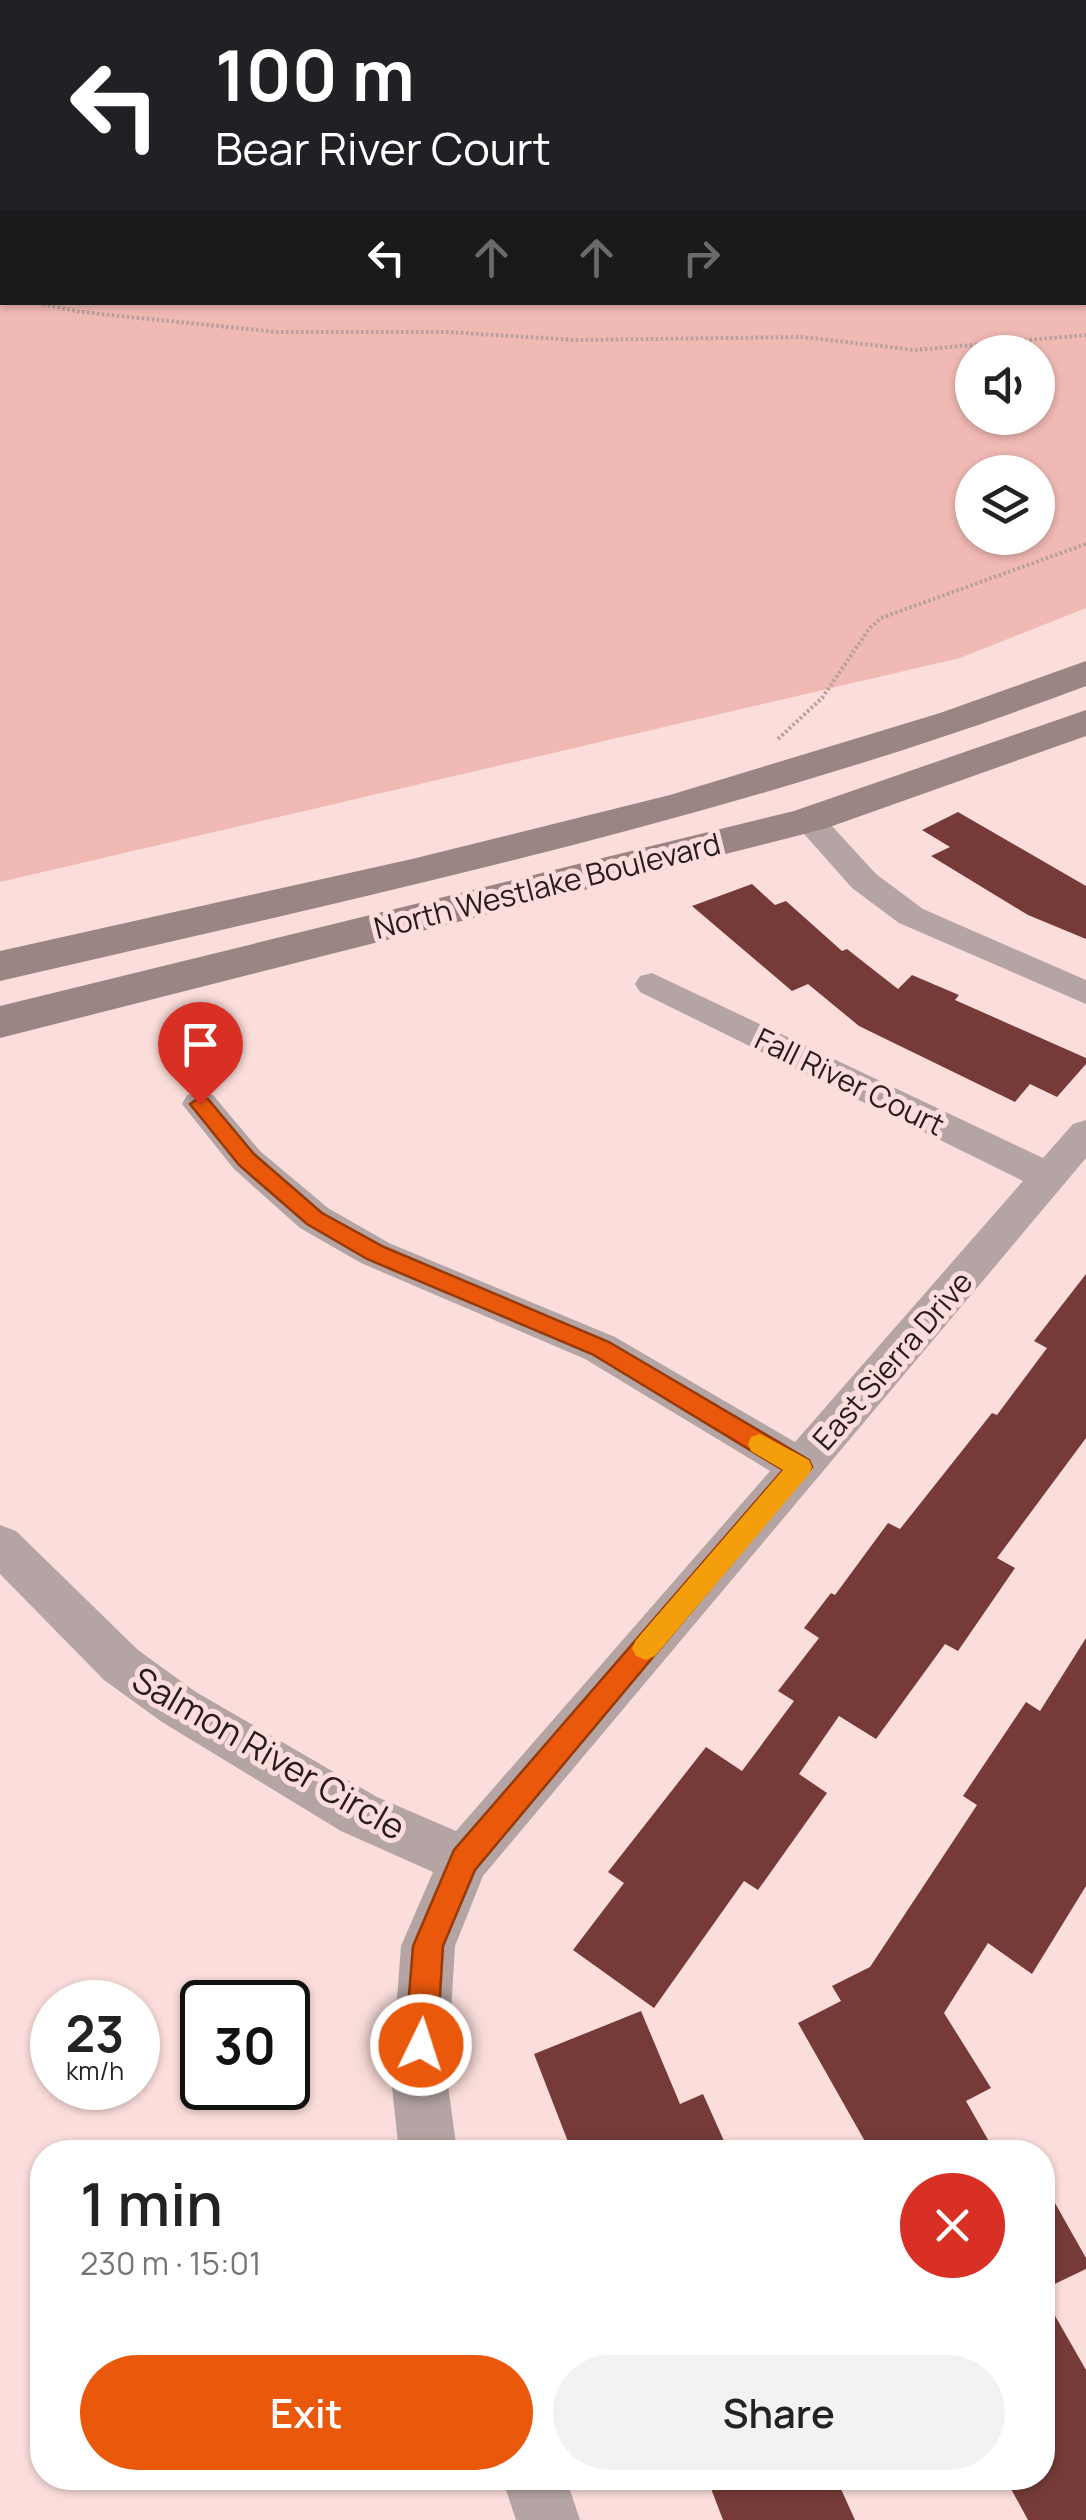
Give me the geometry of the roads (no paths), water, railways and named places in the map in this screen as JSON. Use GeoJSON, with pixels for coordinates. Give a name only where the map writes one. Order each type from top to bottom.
{"type":"FeatureCollection","features":[{"type":"Feature","properties":{"kind":"main road","name":"North Westlake Boulevard"},"geometry":{"type":"LineString","coordinates":[[0,966],[602,825],[896,742],[1086,672]]}},
{"type":"Feature","properties":{"kind":"main road","name":"North Westlake Boulevard"},"geometry":{"type":"LineString","coordinates":[[0,1022],[809,820],[1086,722]]}},
{"type":"Feature","properties":{"kind":"street"},"geometry":{"type":"LineString","coordinates":[[809,820],[864,882],[911,916],[1086,994]]}},
{"type":"Feature","properties":{"kind":"street","name":"Fall River Court"},"geometry":{"type":"LineString","coordinates":[[652,984],[1048,1178]]}},
{"type":"Feature","properties":{"kind":"street"},"geometry":{"type":"LineString","coordinates":[[200,1104],[246,1160],[314,1218],[376,1253],[600,1348],[800,1467]]}},
{"type":"Feature","properties":{"kind":"street","name":"East Sierra Drive"},"geometry":{"type":"LineString","coordinates":[[427,2140],[419,2078],[428,1946],[464,1860],[1086,1133]]}},
{"type":"Feature","properties":{"kind":"street","name":"Salmon River Circle"},"geometry":{"type":"LineString","coordinates":[[0,1544],[121,1665],[180,1707],[360,1814],[464,1860]]}},
{"type":"Feature","properties":{"kind":"street"},"geometry":{"type":"LineString","coordinates":[[538,2490],[548,2520]]}}]}
